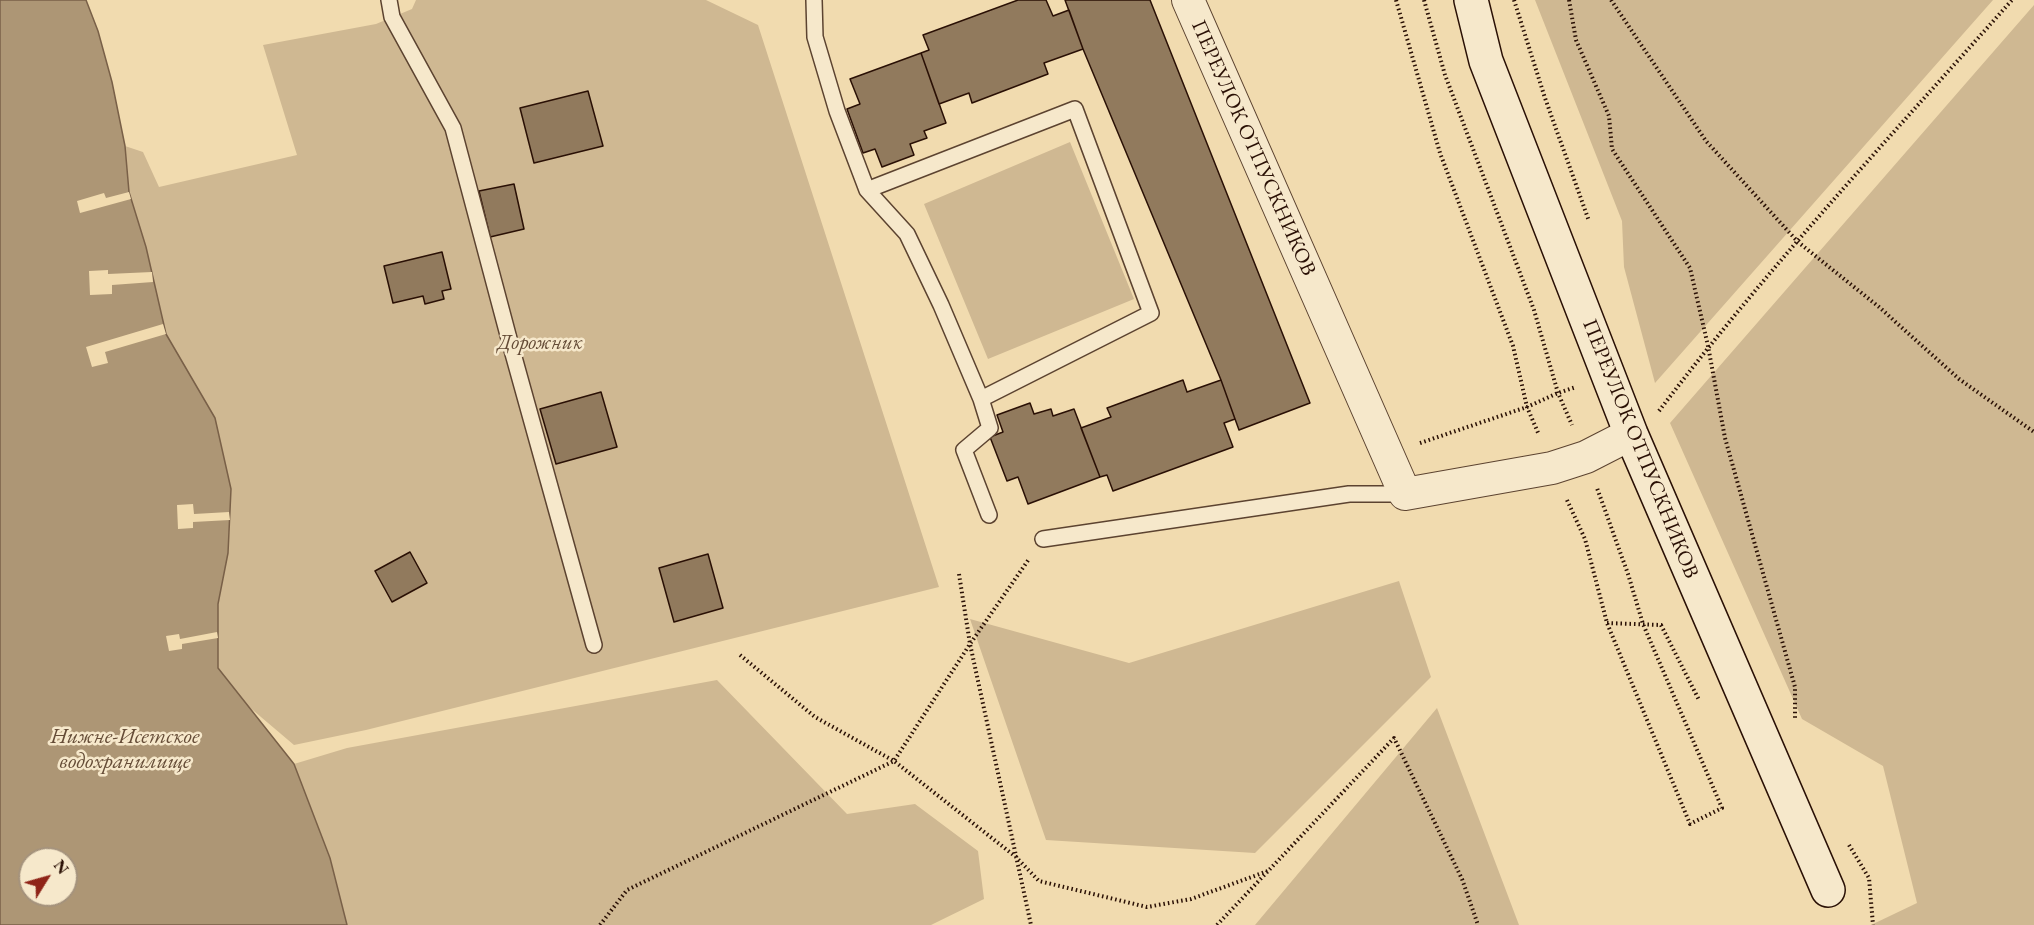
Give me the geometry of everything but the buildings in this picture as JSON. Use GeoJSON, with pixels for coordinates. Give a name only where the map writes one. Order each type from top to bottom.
{"type":"FeatureCollection","features":[{"type":"Feature","properties":{"kind":"street","name":"ПЕРЕУЛОК ОТПУСКНИКОВ"},"geometry":{"type":"LineString","coordinates":[[1188,0],[1405,494]]}},
{"type":"Feature","properties":{"kind":"street","name":"ПЕРЕУЛОК ОТПУСКНИКОВ"},"geometry":{"type":"LineString","coordinates":[[1471,0],[1486,61],[1631,435],[1828,890]]}},
{"type":"Feature","properties":{"kind":"street"},"geometry":{"type":"LineString","coordinates":[[1405,494],[1552,468],[1586,458],[1631,435]]}},
{"type":"Feature","properties":{"kind":"lane"},"geometry":{"type":"LineString","coordinates":[[389,0],[392,17],[453,128],[594,645]]}},
{"type":"Feature","properties":{"kind":"lane"},"geometry":{"type":"LineString","coordinates":[[814,0],[815,37],[837,111],[867,190],[907,234],[941,305],[981,399],[990,428],[964,450],[989,515]]}},
{"type":"Feature","properties":{"kind":"lane"},"geometry":{"type":"LineString","coordinates":[[867,190],[1075,110],[1151,313],[981,399]]}},
{"type":"Feature","properties":{"kind":"lane"},"geometry":{"type":"LineString","coordinates":[[1043,539],[1349,494],[1405,494]]}},
{"type":"Feature","properties":{"kind":"path"},"geometry":{"type":"LineString","coordinates":[[1396,0],[1440,153],[1513,346],[1527,407],[1585,539],[1607,623],[1690,824]]}},
{"type":"Feature","properties":{"kind":"path"},"geometry":{"type":"LineString","coordinates":[[1514,0],[1545,98],[1592,229]]}},
{"type":"Feature","properties":{"kind":"path"},"geometry":{"type":"LineString","coordinates":[[1569,0],[1576,40],[1609,116],[1612,149],[1690,268],[1708,346],[1725,438],[1795,687],[1795,721]]}},
{"type":"Feature","properties":{"kind":"path"},"geometry":{"type":"LineString","coordinates":[[1611,0],[1706,141],[1797,242],[1879,307],[1959,379],[2034,432]]}},
{"type":"Feature","properties":{"kind":"path"},"geometry":{"type":"LineString","coordinates":[[1654,401],[1658,412],[1708,346],[1797,242],[2012,0]]}},
{"type":"Feature","properties":{"kind":"path"},"geometry":{"type":"LineString","coordinates":[[1388,453],[1609,377]]}},
{"type":"Feature","properties":{"kind":"path"},"geometry":{"type":"LineString","coordinates":[[600,925],[627,890],[894,761],[970,644],[1043,539]]}},
{"type":"Feature","properties":{"kind":"path"},"geometry":{"type":"LineString","coordinates":[[959,574],[970,644],[1031,925]]}},
{"type":"Feature","properties":{"kind":"path"},"geometry":{"type":"LineString","coordinates":[[1607,623],[1661,625],[1699,700]]}},
{"type":"Feature","properties":{"kind":"path"},"geometry":{"type":"LineString","coordinates":[[740,655],[815,717],[894,761],[1016,857],[1039,881],[1147,908],[1191,899],[1268,871]]}},
{"type":"Feature","properties":{"kind":"path"},"geometry":{"type":"LineString","coordinates":[[1217,925],[1394,738],[1462,879],[1478,925]]}},
{"type":"Feature","properties":{"kind":"path"},"geometry":{"type":"LineString","coordinates":[[1844,837],[1869,878],[1873,925]]}},
{"type":"Feature","properties":{"kind":"green space","name":"Дорожник"},"geometry":{"type":"Polygon","coordinates":[[[416,0],[706,0],[758,25],[939,587],[366,730],[294,745],[248,706],[218,668],[218,604],[228,553],[230,520],[215,418],[166,334],[146,247],[129,192],[125,146],[143,152],[159,187],[297,155],[263,45],[376,24],[412,9],[416,0]]]}},
{"type":"Feature","properties":{"kind":"green space"},"geometry":{"type":"Polygon","coordinates":[[[1535,0],[1993,0],[1655,383],[1624,267],[1622,221],[1535,0]]]}},
{"type":"Feature","properties":{"kind":"green space"},"geometry":{"type":"Polygon","coordinates":[[[2034,5],[2034,925],[1871,925],[1917,903],[1883,766],[1802,719],[1670,423],[2034,5]]]}},
{"type":"Feature","properties":{"kind":"green space"},"geometry":{"type":"Polygon","coordinates":[[[1070,142],[1134,299],[988,359],[924,204],[1070,142]]]}},
{"type":"Feature","properties":{"kind":"green space"},"geometry":{"type":"Polygon","coordinates":[[[1399,581],[1431,677],[1255,853],[1046,840],[970,619],[1129,663],[1399,581]]]}},
{"type":"Feature","properties":{"kind":"green space"},"geometry":{"type":"Polygon","coordinates":[[[717,680],[847,814],[915,804],[978,851],[984,899],[931,925],[347,925],[330,857],[294,764],[347,748],[717,680]]]}},
{"type":"Feature","properties":{"kind":"green space"},"geometry":{"type":"Polygon","coordinates":[[[1437,708],[1519,925],[1255,925],[1437,708]]]}},
{"type":"Feature","properties":{"kind":"water","name":"Нижне-Исетское водохранилище"},"geometry":{"type":"Polygon","coordinates":[[[0,0],[86,0],[98,31],[112,82],[125,146],[129,192],[146,247],[166,334],[215,418],[231,489],[228,553],[218,604],[218,668],[294,764],[330,858],[347,925],[0,925],[0,0]]]}},
{"type":"Feature","properties":{"kind":"pier"},"geometry":{"type":"Polygon","coordinates":[[[129,192],[131,199],[80,213],[77,201],[104,193],[106,198],[129,192]]]}},
{"type":"Feature","properties":{"kind":"pier"},"geometry":{"type":"Polygon","coordinates":[[[108,270],[108,274],[152,272],[153,282],[112,285],[112,294],[90,295],[89,271],[108,270]]]}},
{"type":"Feature","properties":{"kind":"pier"},"geometry":{"type":"Polygon","coordinates":[[[163,324],[166,334],[105,352],[108,363],[92,367],[86,347],[163,324]]]}},
{"type":"Feature","properties":{"kind":"pier"},"geometry":{"type":"Polygon","coordinates":[[[193,504],[194,514],[229,512],[230,520],[193,522],[193,528],[178,529],[177,505],[193,504]]]}},
{"type":"Feature","properties":{"kind":"pier"},"geometry":{"type":"Polygon","coordinates":[[[217,632],[218,638],[182,644],[182,649],[169,651],[166,636],[179,634],[180,639],[217,632]]]}}]}
